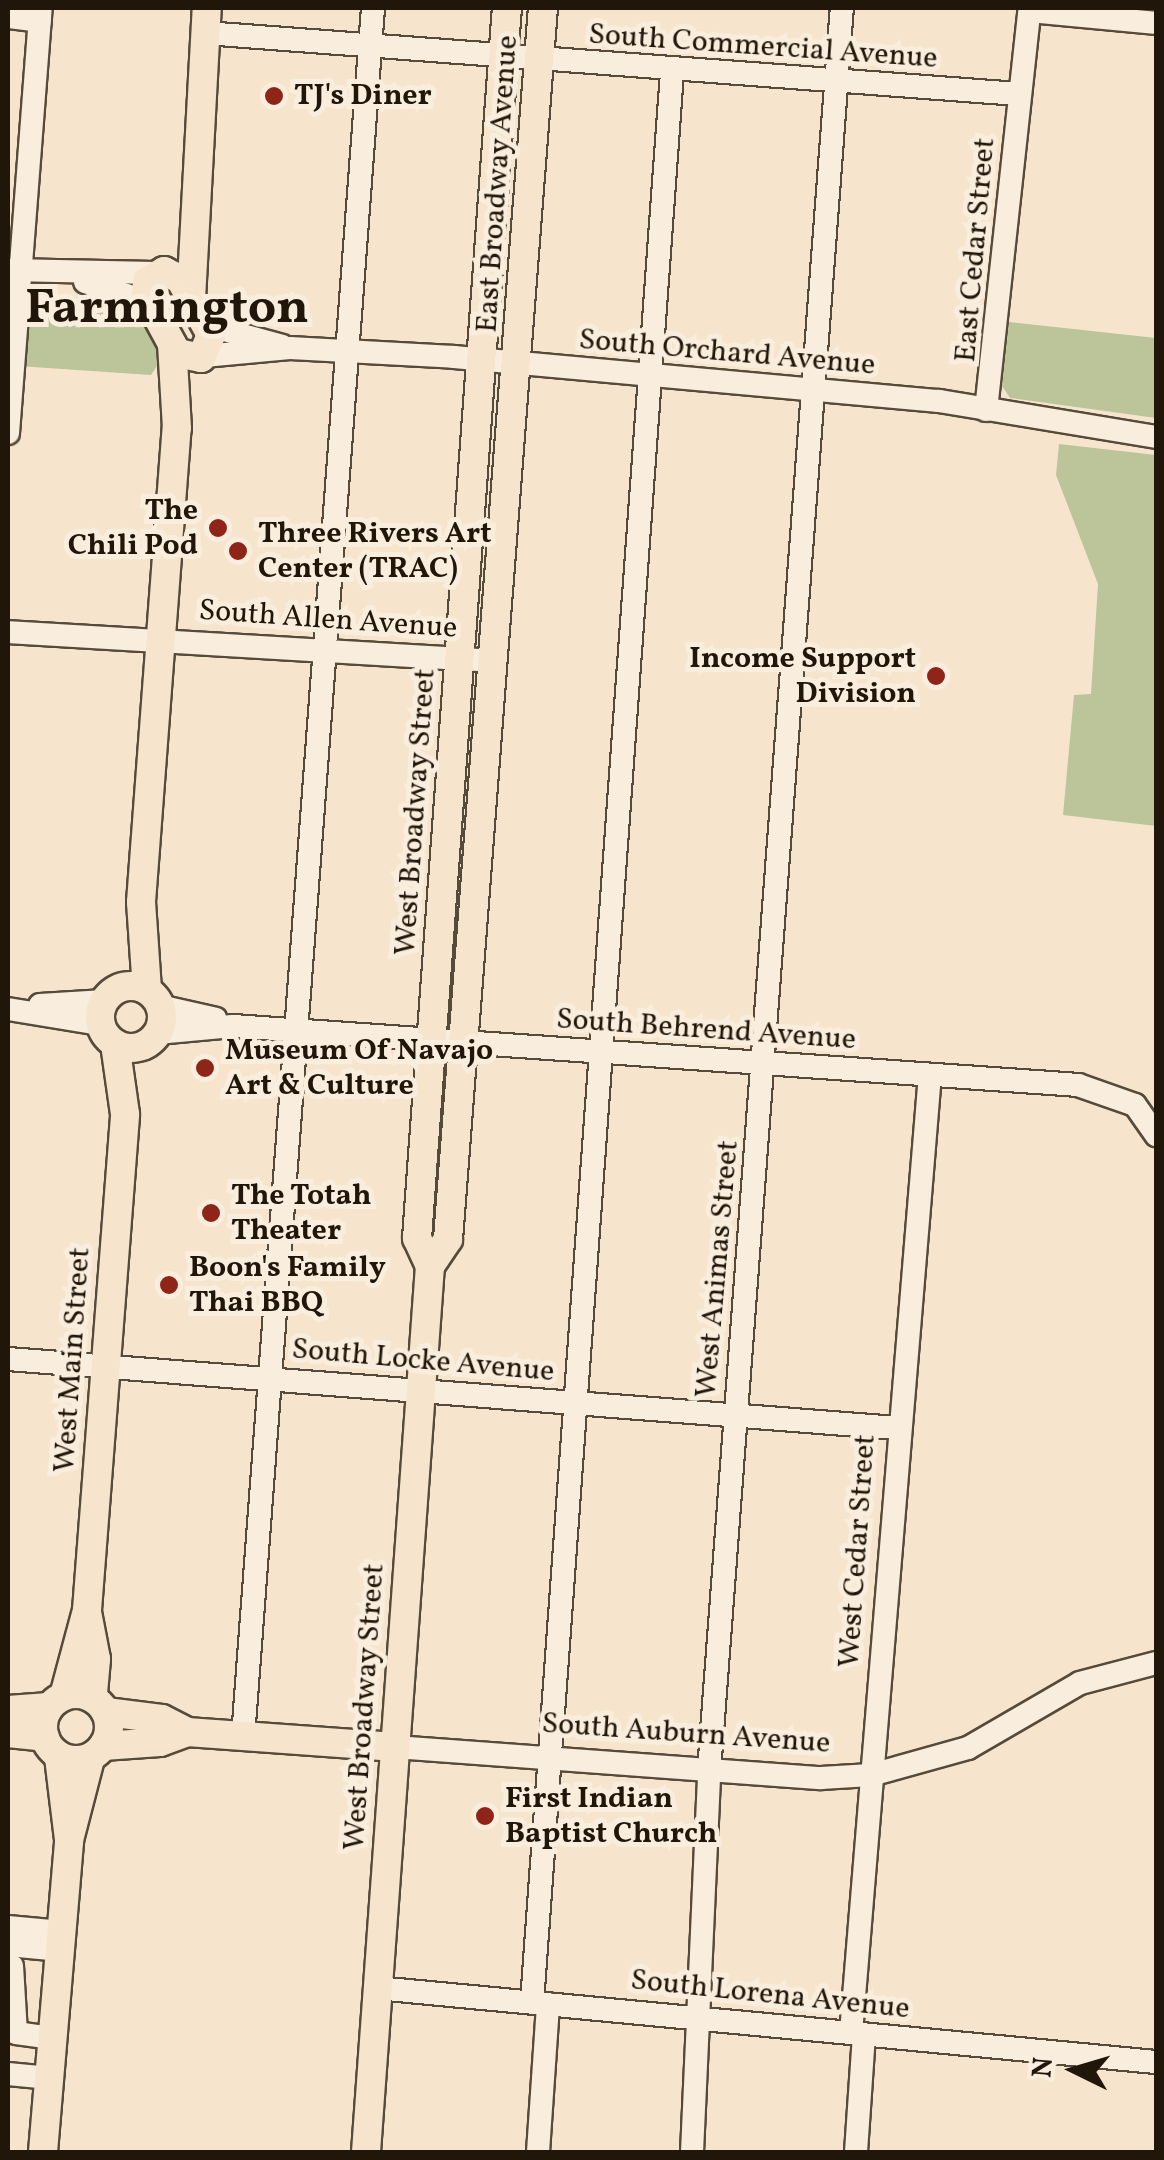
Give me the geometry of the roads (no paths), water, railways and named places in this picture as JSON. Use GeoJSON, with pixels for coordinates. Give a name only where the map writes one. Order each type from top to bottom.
{"type":"FeatureCollection","features":[{"type":"Feature","properties":{"kind":"main road","name":"East Broadway Avenue"},"geometry":{"type":"LineString","coordinates":[[481,360],[507,8]]}},
{"type":"Feature","properties":{"kind":"main road","name":"East Broadway Avenue"},"geometry":{"type":"LineString","coordinates":[[517,366],[544,8]]}},
{"type":"Feature","properties":{"kind":"main road"},"geometry":{"type":"LineString","coordinates":[[191,299],[206,20]]}},
{"type":"Feature","properties":{"kind":"main road"},"geometry":{"type":"LineString","coordinates":[[194,189],[160,272],[145,289],[182,358],[203,357]]}},
{"type":"Feature","properties":{"kind":"main road"},"geometry":{"type":"LineString","coordinates":[[160,272],[180,278],[206,325]]}},
{"type":"Feature","properties":{"kind":"main road","name":"West Main Street"},"geometry":{"type":"LineString","coordinates":[[177,428],[212,342],[206,325]]}},
{"type":"Feature","properties":{"kind":"main road","name":"West Main Street"},"geometry":{"type":"LineString","coordinates":[[52,1747],[57,1702],[87,1610],[125,1114],[152,1018],[140,902],[177,428],[172,344]]}},
{"type":"Feature","properties":{"kind":"main road","name":"West Broadway Street"},"geometry":{"type":"LineString","coordinates":[[430,1266],[417,1238],[481,360]]}},
{"type":"Feature","properties":{"kind":"main road","name":"West Broadway Street"},"geometry":{"type":"LineString","coordinates":[[366,2152],[430,1266],[448,1239],[517,366]]}},
{"type":"Feature","properties":{"kind":"main road","name":"West Main Street"},"geometry":{"type":"LineString","coordinates":[[125,1114],[110,1014],[140,902]]}},
{"type":"Feature","properties":{"kind":"main road"},"geometry":{"type":"LineString","coordinates":[[110,1014],[152,1018]]}},
{"type":"Feature","properties":{"kind":"main road"},"geometry":{"type":"LineString","coordinates":[[110,1014],[152,1018]]}},
{"type":"Feature","properties":{"kind":"main road","name":"West Main Street"},"geometry":{"type":"LineString","coordinates":[[87,1610],[100,1705],[96,1752]]}},
{"type":"Feature","properties":{"kind":"main road","name":"South Auburn Avenue"},"geometry":{"type":"LineString","coordinates":[[8,1710],[57,1702],[100,1705],[162,1719],[187,1732]]}},
{"type":"Feature","properties":{"kind":"main road","name":"South Auburn Avenue"},"geometry":{"type":"LineString","coordinates":[[8,1734],[52,1747],[96,1752],[187,1732],[395,1747]]}},
{"type":"Feature","properties":{"kind":"main road"},"geometry":{"type":"LineString","coordinates":[[52,1747],[70,1840]]}},
{"type":"Feature","properties":{"kind":"main road"},"geometry":{"type":"LineString","coordinates":[[42,2152],[70,1840],[96,1752]]}},
{"type":"Feature","properties":{"kind":"street"},"geometry":{"type":"LineString","coordinates":[[244,1736],[322,650],[374,8]]}},
{"type":"Feature","properties":{"kind":"street","name":"West Animas Street"},"geometry":{"type":"LineString","coordinates":[[692,2152],[709,1771],[766,1066],[842,8]]}},
{"type":"Feature","properties":{"kind":"street"},"geometry":{"type":"LineString","coordinates":[[1030,9],[1156,24]]}},
{"type":"Feature","properties":{"kind":"street","name":"East Cedar Street"},"geometry":{"type":"LineString","coordinates":[[986,410],[1030,9]]}},
{"type":"Feature","properties":{"kind":"street"},"geometry":{"type":"LineString","coordinates":[[8,18],[40,14],[13,270],[8,433]]}},
{"type":"Feature","properties":{"kind":"street","name":"South Commercial Avenue"},"geometry":{"type":"LineString","coordinates":[[206,20],[371,47],[504,60],[1019,94]]}},
{"type":"Feature","properties":{"kind":"street"},"geometry":{"type":"LineString","coordinates":[[538,2152],[550,1759],[604,1054],[672,70]]}},
{"type":"Feature","properties":{"kind":"street"},"geometry":{"type":"LineString","coordinates":[[13,270],[52,274],[160,272]]}},
{"type":"Feature","properties":{"kind":"street"},"geometry":{"type":"LineString","coordinates":[[52,274],[149,302]]}},
{"type":"Feature","properties":{"kind":"street","name":"South Orchard Avenue"},"geometry":{"type":"LineString","coordinates":[[206,325],[290,348]]}},
{"type":"Feature","properties":{"kind":"street","name":"South Orchard Avenue"},"geometry":{"type":"LineString","coordinates":[[203,357],[290,348],[481,360],[814,390],[986,410],[1156,437]]}},
{"type":"Feature","properties":{"kind":"street","name":"South Allen Avenue"},"geometry":{"type":"LineString","coordinates":[[8,632],[493,661]]}},
{"type":"Feature","properties":{"kind":"street"},"geometry":{"type":"LineString","coordinates":[[15,1009],[110,1014]]}},
{"type":"Feature","properties":{"kind":"street","name":"South Behrend Avenue"},"geometry":{"type":"LineString","coordinates":[[152,1018],[1106,1091],[1135,1105],[1156,1135]]}},
{"type":"Feature","properties":{"kind":"street","name":"West Cedar Street"},"geometry":{"type":"LineString","coordinates":[[856,2152],[871,1775],[897,1428],[930,1075]]}},
{"type":"Feature","properties":{"kind":"street","name":"South Locke Avenue"},"geometry":{"type":"LineString","coordinates":[[8,1359],[897,1428]]}},
{"type":"Feature","properties":{"kind":"street","name":"South Auburn Avenue"},"geometry":{"type":"LineString","coordinates":[[395,1747],[709,1771],[871,1775],[968,1748],[1080,1683],[1156,1663]]}},
{"type":"Feature","properties":{"kind":"street"},"geometry":{"type":"LineString","coordinates":[[8,1927],[62,1941]]}},
{"type":"Feature","properties":{"kind":"street"},"geometry":{"type":"LineString","coordinates":[[54,2038],[16,2032],[10,1955],[62,1941]]}},
{"type":"Feature","properties":{"kind":"street","name":"South Lorena Avenue"},"geometry":{"type":"LineString","coordinates":[[377,1988],[1156,2062]]}},
{"type":"Feature","properties":{"kind":"street"},"geometry":{"type":"LineString","coordinates":[[8,2074],[50,2078]]}},
{"type":"Feature","properties":{"kind":"place","name":"TJ's Diner"},"geometry":{"type":"Point","coordinates":[274,96]}},
{"type":"Feature","properties":{"kind":"place","name":"The Chili Pod"},"geometry":{"type":"Point","coordinates":[218,528]}},
{"type":"Feature","properties":{"kind":"place","name":"Three Rivers Art Center (TRAC)"},"geometry":{"type":"Point","coordinates":[238,551]}},
{"type":"Feature","properties":{"kind":"place","name":"Income Support Division"},"geometry":{"type":"Point","coordinates":[936,676]}},
{"type":"Feature","properties":{"kind":"place","name":"Museum Of Navajo Art & Culture"},"geometry":{"type":"Point","coordinates":[205,1068]}},
{"type":"Feature","properties":{"kind":"place","name":"The Totah Theater"},"geometry":{"type":"Point","coordinates":[211,1213]}},
{"type":"Feature","properties":{"kind":"place","name":"Boon's Family Thai BBQ"},"geometry":{"type":"Point","coordinates":[169,1285]}},
{"type":"Feature","properties":{"kind":"place","name":"First Indian Baptist Church"},"geometry":{"type":"Point","coordinates":[485,1816]}},
{"type":"Feature","properties":{"kind":"district","name":"Farmington"},"geometry":{"type":"Point","coordinates":[167,310]}}]}
